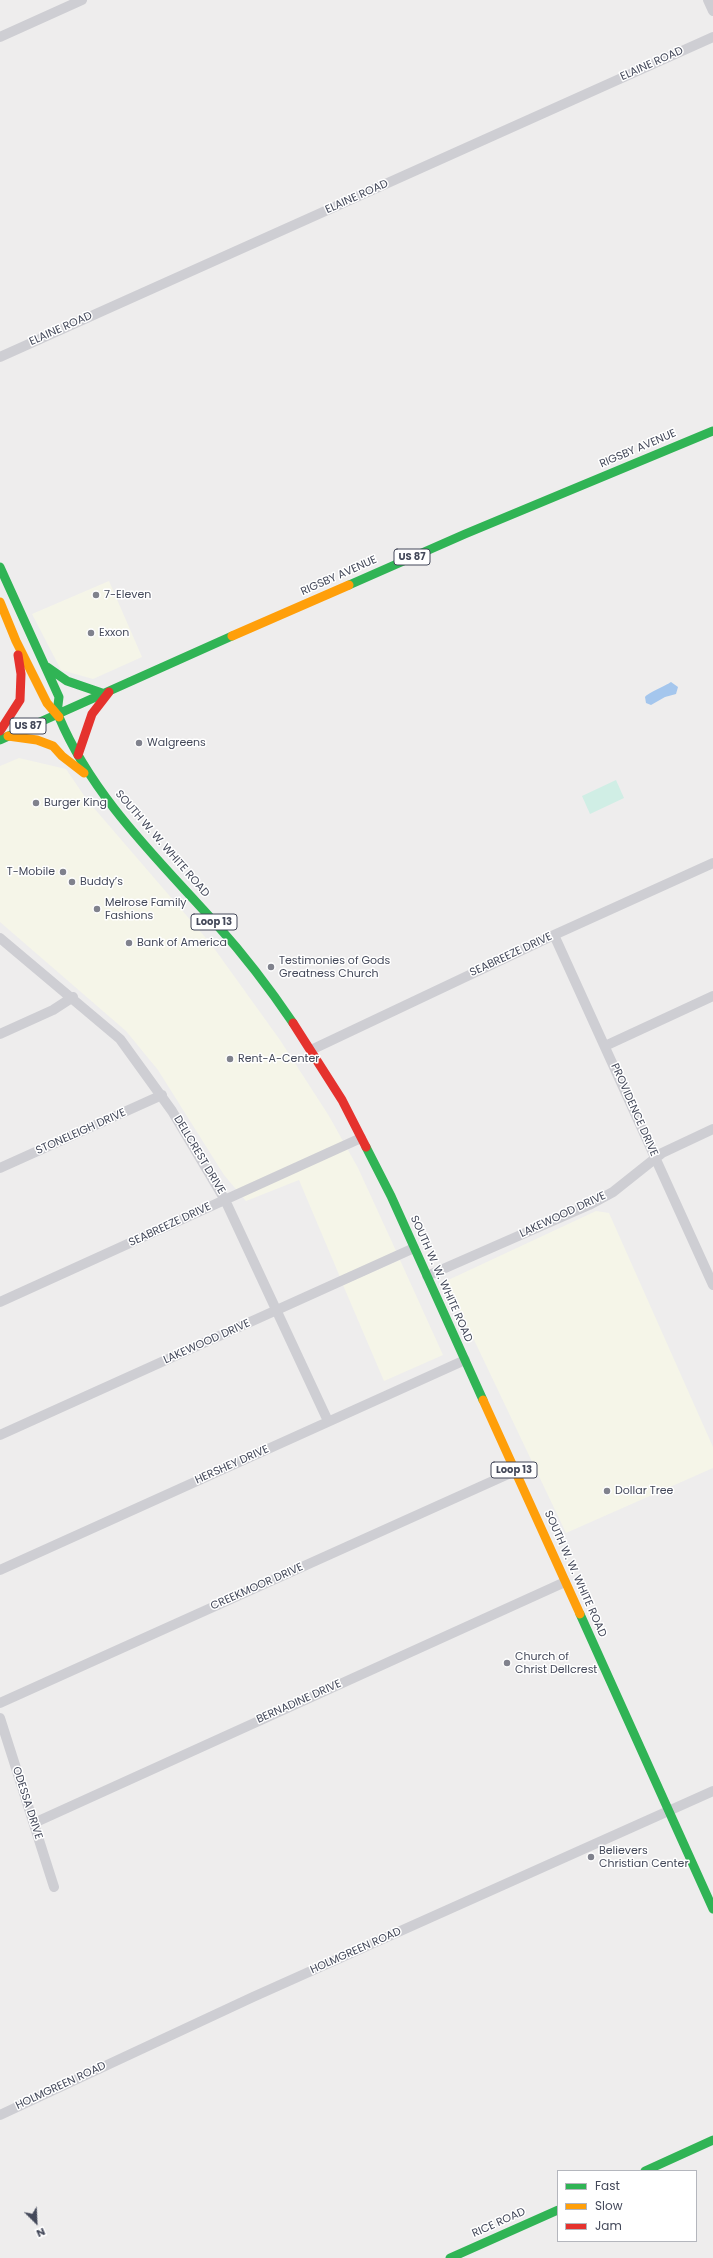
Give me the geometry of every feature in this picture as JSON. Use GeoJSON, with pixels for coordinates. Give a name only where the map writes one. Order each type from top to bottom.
{"type":"FeatureCollection","features":[{"type":"Feature","properties":{"kind":"main road","name":"RIGSBY AVENUE"},"geometry":{"type":"LineString","coordinates":[[3,736],[460,536],[713,431]]}},
{"type":"Feature","properties":{"kind":"main road"},"geometry":{"type":"LineString","coordinates":[[0,567],[60,697],[57,713]]}},
{"type":"Feature","properties":{"kind":"main road","name":"SOUTH W. W. WHITE ROAD"},"geometry":{"type":"LineString","coordinates":[[0,602],[16,641],[47,703],[57,713],[78,756],[109,803],[222,932],[280,1004],[342,1100],[427,1276],[713,1909]]}},
{"type":"Feature","properties":{"kind":"main road"},"geometry":{"type":"LineString","coordinates":[[16,641],[21,674],[20,700],[3,736],[37,740],[53,746],[62,756],[92,778]]}},
{"type":"Feature","properties":{"kind":"main road"},"geometry":{"type":"LineString","coordinates":[[23,654],[38,648]]}},
{"type":"Feature","properties":{"kind":"main road"},"geometry":{"type":"LineString","coordinates":[[46,666],[67,681],[102,693]]}},
{"type":"Feature","properties":{"kind":"main road"},"geometry":{"type":"LineString","coordinates":[[78,756],[92,714],[113,688]]}},
{"type":"Feature","properties":{"kind":"main road"},"geometry":{"type":"LineString","coordinates":[[647,2170],[713,2140]]}},
{"type":"Feature","properties":{"kind":"main road","name":"RICE ROAD"},"geometry":{"type":"LineString","coordinates":[[450,2258],[557,2210]]}},
{"type":"Feature","properties":{"kind":"street"},"geometry":{"type":"LineString","coordinates":[[0,37],[82,0]]}},
{"type":"Feature","properties":{"kind":"street"},"geometry":{"type":"LineString","coordinates":[[708,0],[713,11]]}},
{"type":"Feature","properties":{"kind":"street","name":"ELAINE ROAD"},"geometry":{"type":"LineString","coordinates":[[0,357],[713,37]]}},
{"type":"Feature","properties":{"kind":"street","name":"SEABREEZE DRIVE"},"geometry":{"type":"LineString","coordinates":[[311,1050],[554,935],[713,863]]}},
{"type":"Feature","properties":{"kind":"street","name":"PROVIDENCE DRIVE"},"geometry":{"type":"LineString","coordinates":[[554,935],[656,1158],[709,1264],[713,1285]]}},
{"type":"Feature","properties":{"kind":"street","name":"DELLCREST DRIVE"},"geometry":{"type":"LineString","coordinates":[[0,938],[73,998],[128,1048],[162,1095],[193,1142],[225,1200],[328,1421]]}},
{"type":"Feature","properties":{"kind":"street"},"geometry":{"type":"LineString","coordinates":[[605,1046],[713,996]]}},
{"type":"Feature","properties":{"kind":"street"},"geometry":{"type":"LineString","coordinates":[[0,1034],[53,1010],[73,998]]}},
{"type":"Feature","properties":{"kind":"street","name":"STONELEIGH DRIVE"},"geometry":{"type":"LineString","coordinates":[[0,1168],[162,1095]]}},
{"type":"Feature","properties":{"kind":"street","name":"LAKEWOOD DRIVE"},"geometry":{"type":"LineString","coordinates":[[427,1276],[613,1192],[656,1158],[713,1129]]}},
{"type":"Feature","properties":{"kind":"street","name":"SEABREEZE DRIVE"},"geometry":{"type":"LineString","coordinates":[[0,1302],[361,1138]]}},
{"type":"Feature","properties":{"kind":"street","name":"LAKEWOOD DRIVE"},"geometry":{"type":"LineString","coordinates":[[0,1435],[414,1248]]}},
{"type":"Feature","properties":{"kind":"street","name":"HERSHEY DRIVE"},"geometry":{"type":"LineString","coordinates":[[0,1570],[465,1360]]}},
{"type":"Feature","properties":{"kind":"street","name":"CREEKMOOR DRIVE"},"geometry":{"type":"LineString","coordinates":[[0,1703],[515,1471]]}},
{"type":"Feature","properties":{"kind":"street","name":"BERNADINE DRIVE"},"geometry":{"type":"LineString","coordinates":[[34,1823],[565,1582]]}},
{"type":"Feature","properties":{"kind":"street","name":"ODESSA DRIVE"},"geometry":{"type":"LineString","coordinates":[[0,1718],[54,1887]]}},
{"type":"Feature","properties":{"kind":"street","name":"HOLMGREEN ROAD"},"geometry":{"type":"LineString","coordinates":[[0,2115],[253,1997],[713,1791]]}},
{"type":"Feature","properties":{"kind":"shaded area"},"geometry":{"type":"Polygon","coordinates":[[[109,581],[142,657],[93,679],[61,670],[32,614],[109,581]]]}},
{"type":"Feature","properties":{"kind":"shaded area"},"geometry":{"type":"Polygon","coordinates":[[[19,758],[66,769],[87,800],[211,944],[280,1040],[329,1116],[358,1168],[397,1253],[340,1277],[299,1180],[246,1201],[224,1175],[158,1070],[126,1031],[0,922],[0,766],[19,758]]]}},
{"type":"Feature","properties":{"kind":"shaded area"},"geometry":{"type":"Polygon","coordinates":[[[596,1211],[609,1213],[713,1447],[713,1468],[566,1533],[446,1281],[596,1211]]]}},
{"type":"Feature","properties":{"kind":"shaded area"},"geometry":{"type":"Polygon","coordinates":[[[400,1260],[443,1355],[384,1381],[343,1285],[400,1260]]]}},
{"type":"Feature","properties":{"kind":"green space"},"geometry":{"type":"Polygon","coordinates":[[[616,780],[624,798],[590,814],[582,796],[616,780]]]}},
{"type":"Feature","properties":{"kind":"water"},"geometry":{"type":"Polygon","coordinates":[[[671,682],[678,687],[676,694],[665,697],[651,705],[646,703],[645,697],[647,695],[671,682]]]}},
{"type":"Feature","properties":{"kind":"traffic: fast"},"geometry":{"type":"LineString","coordinates":[[349,585],[465,534],[713,431]]}},
{"type":"Feature","properties":{"kind":"traffic: fast"},"geometry":{"type":"LineString","coordinates":[[0,567],[59,697],[57,713]]}},
{"type":"Feature","properties":{"kind":"traffic: fast"},"geometry":{"type":"LineString","coordinates":[[0,740],[232,636]]}},
{"type":"Feature","properties":{"kind":"traffic: fast"},"geometry":{"type":"LineString","coordinates":[[47,667],[67,681],[102,693]]}},
{"type":"Feature","properties":{"kind":"traffic: fast"},"geometry":{"type":"LineString","coordinates":[[59,717],[73,747],[90,775],[109,801],[150,852],[237,948],[293,1023]]}},
{"type":"Feature","properties":{"kind":"traffic: fast"},"geometry":{"type":"LineString","coordinates":[[366,1147],[391,1196],[483,1400]]}},
{"type":"Feature","properties":{"kind":"traffic: fast"},"geometry":{"type":"LineString","coordinates":[[580,1614],[713,1909]]}},
{"type":"Feature","properties":{"kind":"traffic: fast"},"geometry":{"type":"LineString","coordinates":[[647,2170],[713,2140]]}},
{"type":"Feature","properties":{"kind":"traffic: fast"},"geometry":{"type":"LineString","coordinates":[[450,2258],[557,2210]]}},
{"type":"Feature","properties":{"kind":"traffic: slow"},"geometry":{"type":"LineString","coordinates":[[232,636],[349,585]]}},
{"type":"Feature","properties":{"kind":"traffic: slow"},"geometry":{"type":"LineString","coordinates":[[0,602],[16,641],[47,703],[59,717]]}},
{"type":"Feature","properties":{"kind":"traffic: slow"},"geometry":{"type":"LineString","coordinates":[[8,736],[37,740],[53,746],[62,756],[84,773]]}},
{"type":"Feature","properties":{"kind":"traffic: slow"},"geometry":{"type":"LineString","coordinates":[[483,1400],[580,1614]]}},
{"type":"Feature","properties":{"kind":"traffic: jam"},"geometry":{"type":"LineString","coordinates":[[0,731],[20,700],[21,674],[18,655]]}},
{"type":"Feature","properties":{"kind":"traffic: jam"},"geometry":{"type":"LineString","coordinates":[[78,755],[92,714],[109,692]]}},
{"type":"Feature","properties":{"kind":"traffic: jam"},"geometry":{"type":"LineString","coordinates":[[293,1023],[342,1100],[366,1147]]}},
{"type":"Feature","properties":{"kind":"place","name":"7-Eleven"},"geometry":{"type":"Point","coordinates":[96,595]}},
{"type":"Feature","properties":{"kind":"place","name":"Exxon"},"geometry":{"type":"Point","coordinates":[91,633]}},
{"type":"Feature","properties":{"kind":"place","name":"Walgreens"},"geometry":{"type":"Point","coordinates":[139,743]}},
{"type":"Feature","properties":{"kind":"place","name":"Burger King"},"geometry":{"type":"Point","coordinates":[36,803]}},
{"type":"Feature","properties":{"kind":"place","name":"T-Mobile"},"geometry":{"type":"Point","coordinates":[63,872]}},
{"type":"Feature","properties":{"kind":"place","name":"Buddy’s"},"geometry":{"type":"Point","coordinates":[72,882]}},
{"type":"Feature","properties":{"kind":"place","name":"Melrose Family Fashions"},"geometry":{"type":"Point","coordinates":[97,909]}},
{"type":"Feature","properties":{"kind":"place","name":"Bank of America"},"geometry":{"type":"Point","coordinates":[129,943]}},
{"type":"Feature","properties":{"kind":"place","name":"Testimonies of Gods Greatness Church"},"geometry":{"type":"Point","coordinates":[271,967]}},
{"type":"Feature","properties":{"kind":"place","name":"Rent-A-Center"},"geometry":{"type":"Point","coordinates":[230,1059]}},
{"type":"Feature","properties":{"kind":"place","name":"Dollar Tree"},"geometry":{"type":"Point","coordinates":[607,1491]}},
{"type":"Feature","properties":{"kind":"place","name":"Church of Christ Dellcrest"},"geometry":{"type":"Point","coordinates":[507,1663]}},
{"type":"Feature","properties":{"kind":"place","name":"Believers Christian Center"},"geometry":{"type":"Point","coordinates":[591,1857]}}]}
